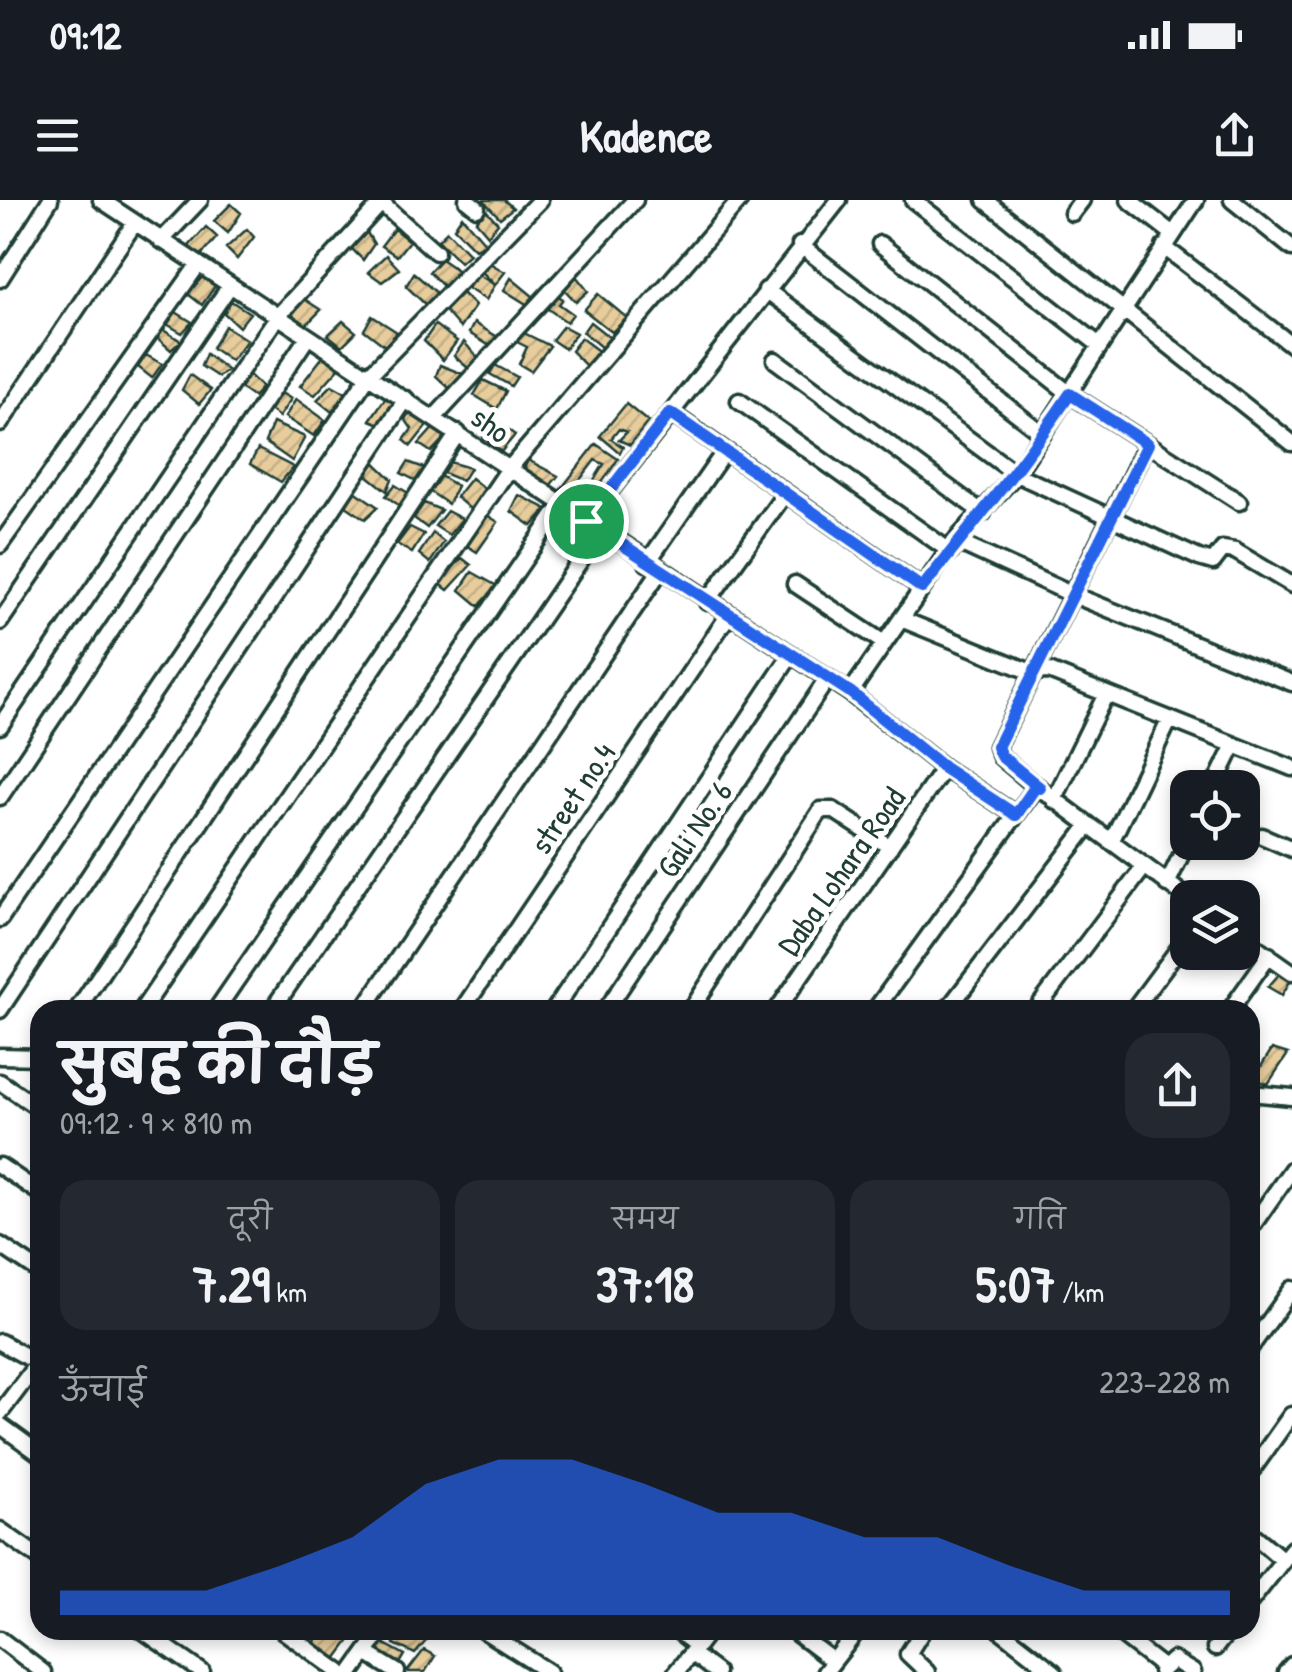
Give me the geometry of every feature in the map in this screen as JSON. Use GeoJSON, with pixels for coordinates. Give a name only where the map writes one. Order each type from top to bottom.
{"type":"FeatureCollection","features":[{"type":"Feature","properties":{"kind":"street"},"geometry":{"type":"LineString","coordinates":[[0,279],[50,200]]}},
{"type":"Feature","properties":{"kind":"street","name":"sho"},"geometry":{"type":"LineString","coordinates":[[100,200],[458,433],[706,602],[850,692]]}},
{"type":"Feature","properties":{"kind":"street"},"geometry":{"type":"LineString","coordinates":[[162,241],[200,200]]}},
{"type":"Feature","properties":{"kind":"street"},"geometry":{"type":"LineString","coordinates":[[0,919],[368,374],[540,200]]}},
{"type":"Feature","properties":{"kind":"street"},"geometry":{"type":"LineString","coordinates":[[434,418],[635,200]]}},
{"type":"Feature","properties":{"kind":"street"},"geometry":{"type":"LineString","coordinates":[[149,1000],[508,470],[740,200]]}},
{"type":"Feature","properties":{"kind":"street"},"geometry":{"type":"LineString","coordinates":[[586,521],[838,200]]}},
{"type":"Feature","properties":{"kind":"street"},"geometry":{"type":"LineString","coordinates":[[913,200],[1098,344]]}},
{"type":"Feature","properties":{"kind":"street"},"geometry":{"type":"LineString","coordinates":[[1072,213],[1082,200]]}},
{"type":"Feature","properties":{"kind":"street"},"geometry":{"type":"LineString","coordinates":[[1129,200],[1172,234]]}},
{"type":"Feature","properties":{"kind":"street"},"geometry":{"type":"LineString","coordinates":[[850,692],[953,547],[1016,474],[1196,200]]}},
{"type":"Feature","properties":{"kind":"street"},"geometry":{"type":"LineString","coordinates":[[1232,200],[1292,248]]}},
{"type":"Feature","properties":{"kind":"street"},"geometry":{"type":"LineString","coordinates":[[0,726],[277,318],[383,202],[436,252]]}},
{"type":"Feature","properties":{"kind":"street"},"geometry":{"type":"LineString","coordinates":[[990,202],[1292,443]]}},
{"type":"Feature","properties":{"kind":"street"},"geometry":{"type":"LineString","coordinates":[[0,424],[5,405],[134,224]]}},
{"type":"Feature","properties":{"kind":"street"},"geometry":{"type":"LineString","coordinates":[[880,244],[1070,394],[1239,502]]}},
{"type":"Feature","properties":{"kind":"street"},"geometry":{"type":"LineString","coordinates":[[800,246],[1043,434]]}},
{"type":"Feature","properties":{"kind":"street"},"geometry":{"type":"LineString","coordinates":[[1164,248],[1292,345]]}},
{"type":"Feature","properties":{"kind":"street"},"geometry":{"type":"LineString","coordinates":[[0,545],[198,265]]}},
{"type":"Feature","properties":{"kind":"street"},"geometry":{"type":"LineString","coordinates":[[0,622],[229,287]]}},
{"type":"Feature","properties":{"kind":"street"},"geometry":{"type":"LineString","coordinates":[[766,290],[1016,474],[1209,562],[1229,548],[1292,585]]}},
{"type":"Feature","properties":{"kind":"street"},"geometry":{"type":"LineString","coordinates":[[0,797],[307,338]]}},
{"type":"Feature","properties":{"kind":"street"},"geometry":{"type":"LineString","coordinates":[[774,360],[983,514]]}},
{"type":"Feature","properties":{"kind":"street"},"geometry":{"type":"LineString","coordinates":[[0,1010],[406,399]]}},
{"type":"Feature","properties":{"kind":"street"},"geometry":{"type":"LineString","coordinates":[[739,401],[953,547],[1292,683]]}},
{"type":"Feature","properties":{"kind":"street"},"geometry":{"type":"LineString","coordinates":[[670,413],[922,588]]}},
{"type":"Feature","properties":{"kind":"street"},"geometry":{"type":"LineString","coordinates":[[84,1000],[458,433]]}},
{"type":"Feature","properties":{"kind":"street"},"geometry":{"type":"LineString","coordinates":[[1148,444],[1030,672],[997,747],[1001,756],[1054,800],[1170,886]]}},
{"type":"Feature","properties":{"kind":"street"},"geometry":{"type":"LineString","coordinates":[[370,1000],[724,452]]}},
{"type":"Feature","properties":{"kind":"street"},"geometry":{"type":"LineString","coordinates":[[706,602],[784,495]]}},
{"type":"Feature","properties":{"kind":"street"},"geometry":{"type":"LineString","coordinates":[[223,1000],[561,506]]}},
{"type":"Feature","properties":{"kind":"street"},"geometry":{"type":"LineString","coordinates":[[279,1000],[600,532]]}},
{"type":"Feature","properties":{"kind":"street"},"geometry":{"type":"LineString","coordinates":[[795,584],[884,643]]}},
{"type":"Feature","properties":{"kind":"street","name":"street no.4"},"geometry":{"type":"LineString","coordinates":[[469,1000],[728,616]]}},
{"type":"Feature","properties":{"kind":"street"},"geometry":{"type":"LineString","coordinates":[[901,619],[1030,672],[1049,671],[1292,768]]}},
{"type":"Feature","properties":{"kind":"street"},"geometry":{"type":"LineString","coordinates":[[561,1000],[791,654]]}},
{"type":"Feature","properties":{"kind":"street","name":"Gali No. 6"},"geometry":{"type":"LineString","coordinates":[[613,1000],[828,678]]}},
{"type":"Feature","properties":{"kind":"street","name":"Daba Lohara Road"},"geometry":{"type":"LineString","coordinates":[[784,1000],[944,768],[850,692]]}},
{"type":"Feature","properties":{"kind":"street"},"geometry":{"type":"LineString","coordinates":[[1054,800],[1105,696]]}},
{"type":"Feature","properties":{"kind":"street"},"geometry":{"type":"LineString","coordinates":[[1111,842],[1170,718]]}},
{"type":"Feature","properties":{"kind":"street"},"geometry":{"type":"LineString","coordinates":[[1222,770],[1234,745]]}},
{"type":"Feature","properties":{"kind":"street"},"geometry":{"type":"LineString","coordinates":[[944,768],[1016,815]]}},
{"type":"Feature","properties":{"kind":"street"},"geometry":{"type":"LineString","coordinates":[[882,1000],[1036,786],[1040,788]]}},
{"type":"Feature","properties":{"kind":"street"},"geometry":{"type":"LineString","coordinates":[[698,1000],[821,810],[834,810],[890,847]]}},
{"type":"Feature","properties":{"kind":"street"},"geometry":{"type":"LineString","coordinates":[[955,1000],[1089,825]]}},
{"type":"Feature","properties":{"kind":"street"},"geometry":{"type":"LineString","coordinates":[[1262,836],[1292,849]]}},
{"type":"Feature","properties":{"kind":"street"},"geometry":{"type":"LineString","coordinates":[[1167,884],[1178,860]]}},
{"type":"Feature","properties":{"kind":"street"},"geometry":{"type":"LineString","coordinates":[[1044,1000],[1144,867]]}},
{"type":"Feature","properties":{"kind":"street"},"geometry":{"type":"LineString","coordinates":[[1260,950],[1292,972]]}},
{"type":"Feature","properties":{"kind":"street"},"geometry":{"type":"LineString","coordinates":[[1237,1000],[1268,956]]}},
{"type":"Feature","properties":{"kind":"street"},"geometry":{"type":"LineString","coordinates":[[1140,1000],[1170,960]]}},
{"type":"Feature","properties":{"kind":"street"},"geometry":{"type":"LineString","coordinates":[[0,1056],[30,1057]]}},
{"type":"Feature","properties":{"kind":"street"},"geometry":{"type":"LineString","coordinates":[[0,1082],[30,1102]]}},
{"type":"Feature","properties":{"kind":"street"},"geometry":{"type":"LineString","coordinates":[[1260,1094],[1292,1097]]}},
{"type":"Feature","properties":{"kind":"street"},"geometry":{"type":"LineString","coordinates":[[0,1166],[30,1186]]}},
{"type":"Feature","properties":{"kind":"street"},"geometry":{"type":"LineString","coordinates":[[1260,1215],[1292,1169]]}},
{"type":"Feature","properties":{"kind":"street"},"geometry":{"type":"LineString","coordinates":[[0,1245],[30,1265]]}},
{"type":"Feature","properties":{"kind":"street"},"geometry":{"type":"LineString","coordinates":[[1260,1334],[1292,1289]]}},
{"type":"Feature","properties":{"kind":"street"},"geometry":{"type":"LineString","coordinates":[[0,1342],[30,1357]]}},
{"type":"Feature","properties":{"kind":"street"},"geometry":{"type":"LineString","coordinates":[[0,1413],[30,1374]]}},
{"type":"Feature","properties":{"kind":"street"},"geometry":{"type":"LineString","coordinates":[[25,1380],[30,1384]]}},
{"type":"Feature","properties":{"kind":"street"},"geometry":{"type":"LineString","coordinates":[[1260,1460],[1291,1415]]}},
{"type":"Feature","properties":{"kind":"street"},"geometry":{"type":"LineString","coordinates":[[0,1425],[30,1447]]}},
{"type":"Feature","properties":{"kind":"street"},"geometry":{"type":"LineString","coordinates":[[0,1530],[30,1551]]}},
{"type":"Feature","properties":{"kind":"street"},"geometry":{"type":"LineString","coordinates":[[1260,1538],[1288,1554],[1260,1589]]}},
{"type":"Feature","properties":{"kind":"street"},"geometry":{"type":"LineString","coordinates":[[0,1640],[44,1672]]}},
{"type":"Feature","properties":{"kind":"street"},"geometry":{"type":"LineString","coordinates":[[156,1640],[202,1672]]}},
{"type":"Feature","properties":{"kind":"street"},"geometry":{"type":"LineString","coordinates":[[296,1640],[340,1672]]}},
{"type":"Feature","properties":{"kind":"street"},"geometry":{"type":"LineString","coordinates":[[352,1672],[375,1640]]}},
{"type":"Feature","properties":{"kind":"street"},"geometry":{"type":"LineString","coordinates":[[499,1640],[550,1672]]}},
{"type":"Feature","properties":{"kind":"street"},"geometry":{"type":"LineString","coordinates":[[686,1640],[716,1672]]}},
{"type":"Feature","properties":{"kind":"street"},"geometry":{"type":"LineString","coordinates":[[676,1672],[701,1640]]}},
{"type":"Feature","properties":{"kind":"street"},"geometry":{"type":"LineString","coordinates":[[802,1640],[829,1666],[850,1640]]}},
{"type":"Feature","properties":{"kind":"street"},"geometry":{"type":"LineString","coordinates":[[917,1640],[908,1654],[927,1672]]}},
{"type":"Feature","properties":{"kind":"street"},"geometry":{"type":"LineString","coordinates":[[1013,1640],[1054,1672]]}},
{"type":"Feature","properties":{"kind":"street"},"geometry":{"type":"LineString","coordinates":[[1128,1640],[1162,1670],[1174,1660],[1192,1672]]}},
{"type":"Feature","properties":{"kind":"street"},"geometry":{"type":"LineString","coordinates":[[1216,1648],[1222,1640]]}},
{"type":"Feature","properties":{"kind":"street"},"geometry":{"type":"LineString","coordinates":[[366,1652],[397,1672]]}},
{"type":"Feature","properties":{"kind":"street"},"geometry":{"type":"LineString","coordinates":[[1286,1672],[1292,1665]]}},
{"type":"Feature","properties":{"kind":"building"},"geometry":{"type":"Polygon","coordinates":[[[483,200],[504,200],[513,208],[500,218],[483,200]]]}},
{"type":"Feature","properties":{"kind":"building"},"geometry":{"type":"Polygon","coordinates":[[[231,204],[241,213],[228,233],[214,221],[231,204]]]}},
{"type":"Feature","properties":{"kind":"building"},"geometry":{"type":"Polygon","coordinates":[[[486,210],[498,223],[488,235],[476,221],[486,210]]]}},
{"type":"Feature","properties":{"kind":"building"},"geometry":{"type":"Polygon","coordinates":[[[462,216],[486,244],[475,249],[454,228],[462,216]]]}},
{"type":"Feature","properties":{"kind":"building"},"geometry":{"type":"Polygon","coordinates":[[[206,227],[217,237],[199,258],[189,246],[206,227]]]}},
{"type":"Feature","properties":{"kind":"building"},"geometry":{"type":"Polygon","coordinates":[[[247,229],[254,237],[237,259],[226,248],[247,229]]]}},
{"type":"Feature","properties":{"kind":"building"},"geometry":{"type":"Polygon","coordinates":[[[394,229],[409,241],[397,256],[381,246],[394,229]]]}},
{"type":"Feature","properties":{"kind":"building"},"geometry":{"type":"Polygon","coordinates":[[[366,231],[374,244],[363,260],[351,248],[366,231]]]}},
{"type":"Feature","properties":{"kind":"building"},"geometry":{"type":"Polygon","coordinates":[[[447,231],[469,254],[460,262],[438,240],[447,231]]]}},
{"type":"Feature","properties":{"kind":"building"},"geometry":{"type":"Polygon","coordinates":[[[386,255],[399,269],[382,282],[368,272],[386,255]]]}},
{"type":"Feature","properties":{"kind":"building"},"geometry":{"type":"Polygon","coordinates":[[[441,259],[457,270],[445,288],[429,272],[441,259]]]}},
{"type":"Feature","properties":{"kind":"building"},"geometry":{"type":"Polygon","coordinates":[[[488,262],[505,272],[495,285],[480,270],[488,262]]]}},
{"type":"Feature","properties":{"kind":"building"},"geometry":{"type":"Polygon","coordinates":[[[474,272],[495,285],[486,300],[464,286],[474,272]]]}},
{"type":"Feature","properties":{"kind":"building"},"geometry":{"type":"Polygon","coordinates":[[[414,273],[439,295],[426,305],[406,286],[414,273]]]}},
{"type":"Feature","properties":{"kind":"building"},"geometry":{"type":"Polygon","coordinates":[[[204,275],[215,286],[202,305],[188,294],[204,275]]]}},
{"type":"Feature","properties":{"kind":"building"},"geometry":{"type":"Polygon","coordinates":[[[576,276],[588,291],[576,302],[564,289],[576,276]]]}},
{"type":"Feature","properties":{"kind":"building"},"geometry":{"type":"Polygon","coordinates":[[[511,278],[534,297],[528,305],[504,290],[511,278]]]}},
{"type":"Feature","properties":{"kind":"building"},"geometry":{"type":"Polygon","coordinates":[[[462,293],[475,306],[460,328],[445,311],[462,293]]]}},
{"type":"Feature","properties":{"kind":"building"},"geometry":{"type":"Polygon","coordinates":[[[554,293],[563,299],[559,304],[573,314],[567,322],[545,307],[554,293]]]}},
{"type":"Feature","properties":{"kind":"building"},"geometry":{"type":"Polygon","coordinates":[[[598,294],[627,318],[612,332],[584,310],[598,294]]]}},
{"type":"Feature","properties":{"kind":"building"},"geometry":{"type":"Polygon","coordinates":[[[304,299],[321,310],[306,325],[292,315],[304,299]]]}},
{"type":"Feature","properties":{"kind":"building"},"geometry":{"type":"Polygon","coordinates":[[[231,301],[250,313],[239,327],[224,313],[231,301]]]}},
{"type":"Feature","properties":{"kind":"building"},"geometry":{"type":"Polygon","coordinates":[[[174,311],[192,322],[182,333],[165,323],[174,311]]]}},
{"type":"Feature","properties":{"kind":"building"},"geometry":{"type":"Polygon","coordinates":[[[372,316],[397,332],[385,346],[364,330],[372,316]]]}},
{"type":"Feature","properties":{"kind":"building"},"geometry":{"type":"Polygon","coordinates":[[[343,321],[356,332],[342,346],[328,335],[343,321]]]}},
{"type":"Feature","properties":{"kind":"building"},"geometry":{"type":"Polygon","coordinates":[[[590,322],[613,340],[602,348],[583,332],[590,322]]]}},
{"type":"Feature","properties":{"kind":"building"},"geometry":{"type":"Polygon","coordinates":[[[474,323],[496,336],[490,346],[469,333],[474,323]]]}},
{"type":"Feature","properties":{"kind":"building"},"geometry":{"type":"Polygon","coordinates":[[[435,325],[457,341],[443,360],[424,341],[435,325]]]}},
{"type":"Feature","properties":{"kind":"building"},"geometry":{"type":"Polygon","coordinates":[[[225,326],[247,340],[231,361],[212,348],[225,326]]]}},
{"type":"Feature","properties":{"kind":"building"},"geometry":{"type":"Polygon","coordinates":[[[563,326],[576,333],[565,349],[552,340],[563,326]]]}},
{"type":"Feature","properties":{"kind":"building"},"geometry":{"type":"Polygon","coordinates":[[[160,328],[181,341],[171,350],[155,336],[160,328]]]}},
{"type":"Feature","properties":{"kind":"building"},"geometry":{"type":"Polygon","coordinates":[[[522,332],[550,346],[531,371],[519,364],[527,347],[513,340],[522,332]]]}},
{"type":"Feature","properties":{"kind":"building"},"geometry":{"type":"Polygon","coordinates":[[[581,338],[601,353],[588,368],[571,351],[581,338]]]}},
{"type":"Feature","properties":{"kind":"building"},"geometry":{"type":"Polygon","coordinates":[[[464,342],[479,359],[468,368],[454,356],[464,342]]]}},
{"type":"Feature","properties":{"kind":"building"},"geometry":{"type":"Polygon","coordinates":[[[206,354],[227,370],[218,377],[201,366],[206,354]]]}},
{"type":"Feature","properties":{"kind":"building"},"geometry":{"type":"Polygon","coordinates":[[[325,354],[340,367],[315,395],[300,386],[325,354]]]}},
{"type":"Feature","properties":{"kind":"building"},"geometry":{"type":"Polygon","coordinates":[[[146,355],[162,364],[152,378],[138,367],[146,355]]]}},
{"type":"Feature","properties":{"kind":"building"},"geometry":{"type":"Polygon","coordinates":[[[440,365],[463,374],[451,390],[436,376],[440,365]]]}},
{"type":"Feature","properties":{"kind":"building"},"geometry":{"type":"Polygon","coordinates":[[[495,365],[517,377],[511,386],[490,374],[495,365]]]}},
{"type":"Feature","properties":{"kind":"building"},"geometry":{"type":"Polygon","coordinates":[[[246,372],[262,387],[253,397],[237,386],[246,372]]]}},
{"type":"Feature","properties":{"kind":"building"},"geometry":{"type":"Polygon","coordinates":[[[190,375],[211,390],[199,404],[182,390],[190,375]]]}},
{"type":"Feature","properties":{"kind":"building"},"geometry":{"type":"Polygon","coordinates":[[[483,380],[506,391],[497,409],[474,395],[483,380]]]}},
{"type":"Feature","properties":{"kind":"building"},"geometry":{"type":"Polygon","coordinates":[[[332,385],[346,393],[332,412],[317,400],[332,385]]]}},
{"type":"Feature","properties":{"kind":"building"},"geometry":{"type":"Polygon","coordinates":[[[278,391],[291,399],[279,417],[268,409],[278,391]]]}},
{"type":"Feature","properties":{"kind":"building"},"geometry":{"type":"Polygon","coordinates":[[[386,397],[396,403],[380,424],[370,420],[386,397]]]}},
{"type":"Feature","properties":{"kind":"building"},"geometry":{"type":"Polygon","coordinates":[[[296,399],[325,420],[314,436],[285,417],[296,399]]]}},
{"type":"Feature","properties":{"kind":"building"},"geometry":{"type":"Polygon","coordinates":[[[626,404],[648,422],[630,445],[619,440],[627,432],[619,429],[611,439],[623,447],[620,453],[600,436],[626,404]]]}},
{"type":"Feature","properties":{"kind":"building"},"geometry":{"type":"Polygon","coordinates":[[[410,411],[429,423],[411,446],[404,440],[412,429],[405,419],[410,411]]]}},
{"type":"Feature","properties":{"kind":"building"},"geometry":{"type":"Polygon","coordinates":[[[492,418],[515,435],[501,452],[479,433],[492,418]]]}},
{"type":"Feature","properties":{"kind":"building"},"geometry":{"type":"Polygon","coordinates":[[[273,423],[305,437],[292,461],[265,442],[273,423]]]}},
{"type":"Feature","properties":{"kind":"building"},"geometry":{"type":"Polygon","coordinates":[[[437,424],[449,433],[431,452],[419,444],[437,424]]]}},
{"type":"Feature","properties":{"kind":"building"},"geometry":{"type":"Polygon","coordinates":[[[596,444],[618,459],[600,486],[594,480],[604,464],[595,460],[573,489],[586,500],[576,508],[558,493],[596,444]]]}},
{"type":"Feature","properties":{"kind":"building"},"geometry":{"type":"Polygon","coordinates":[[[258,449],[293,467],[281,482],[250,464],[258,449]]]}},
{"type":"Feature","properties":{"kind":"building"},"geometry":{"type":"Polygon","coordinates":[[[528,460],[558,476],[549,487],[523,471],[528,460]]]}},
{"type":"Feature","properties":{"kind":"building"},"geometry":{"type":"Polygon","coordinates":[[[373,461],[392,479],[387,491],[367,475],[373,461]]]}},
{"type":"Feature","properties":{"kind":"building"},"geometry":{"type":"Polygon","coordinates":[[[408,462],[427,469],[419,482],[401,473],[408,462]]]}},
{"type":"Feature","properties":{"kind":"building"},"geometry":{"type":"Polygon","coordinates":[[[449,462],[470,468],[462,481],[441,472],[449,462]]]}},
{"type":"Feature","properties":{"kind":"building"},"geometry":{"type":"Polygon","coordinates":[[[440,476],[457,486],[448,504],[429,491],[440,476]]]}},
{"type":"Feature","properties":{"kind":"building"},"geometry":{"type":"Polygon","coordinates":[[[471,478],[486,490],[470,509],[456,497],[471,478]]]}},
{"type":"Feature","properties":{"kind":"building"},"geometry":{"type":"Polygon","coordinates":[[[395,485],[410,494],[400,506],[386,496],[395,485]]]}},
{"type":"Feature","properties":{"kind":"building"},"geometry":{"type":"Polygon","coordinates":[[[355,491],[378,507],[365,519],[346,506],[355,491]]]}},
{"type":"Feature","properties":{"kind":"building"},"geometry":{"type":"Polygon","coordinates":[[[519,495],[547,509],[532,526],[511,511],[519,495]]]}},
{"type":"Feature","properties":{"kind":"building"},"geometry":{"type":"Polygon","coordinates":[[[424,503],[441,510],[427,528],[414,518],[424,503]]]}},
{"type":"Feature","properties":{"kind":"building"},"geometry":{"type":"Polygon","coordinates":[[[447,511],[462,519],[449,535],[435,526],[447,511]]]}},
{"type":"Feature","properties":{"kind":"building"},"geometry":{"type":"Polygon","coordinates":[[[487,515],[498,522],[477,552],[466,545],[487,515]]]}},
{"type":"Feature","properties":{"kind":"building"},"geometry":{"type":"Polygon","coordinates":[[[410,527],[424,534],[412,553],[397,544],[410,527]]]}},
{"type":"Feature","properties":{"kind":"building"},"geometry":{"type":"Polygon","coordinates":[[[433,533],[444,542],[430,563],[419,554],[433,533]]]}},
{"type":"Feature","properties":{"kind":"building"},"geometry":{"type":"Polygon","coordinates":[[[462,558],[471,565],[448,590],[439,583],[462,558]]]}},
{"type":"Feature","properties":{"kind":"building"},"geometry":{"type":"Polygon","coordinates":[[[472,572],[497,586],[479,606],[460,590],[472,572]]]}},
{"type":"Feature","properties":{"kind":"building"},"geometry":{"type":"Polygon","coordinates":[[[1281,972],[1292,978],[1282,995],[1268,987],[1281,972]]]}},
{"type":"Feature","properties":{"kind":"building"},"geometry":{"type":"Polygon","coordinates":[[[1272,1049],[1288,1054],[1268,1084],[1260,1081],[1260,1068],[1272,1049]]]}},
{"type":"Feature","properties":{"kind":"building"},"geometry":{"type":"Polygon","coordinates":[[[316,1640],[350,1640],[336,1659],[312,1645],[316,1640]]]}},
{"type":"Feature","properties":{"kind":"building"},"geometry":{"type":"Polygon","coordinates":[[[396,1640],[426,1641],[415,1654],[394,1644],[396,1640]]]}},
{"type":"Feature","properties":{"kind":"building"},"geometry":{"type":"Polygon","coordinates":[[[381,1642],[405,1655],[398,1667],[374,1653],[381,1642]]]}},
{"type":"Feature","properties":{"kind":"building"},"geometry":{"type":"Polygon","coordinates":[[[424,1650],[435,1656],[425,1672],[407,1672],[424,1650]]]}},
{"type":"Feature","properties":{"kind":"route"},"geometry":{"type":"LineString","coordinates":[[1070,394],[1148,444],[1030,672],[997,747],[1001,756],[1040,788],[1036,786],[1016,815],[944,768],[939,760],[850,692],[586,521],[670,413],[922,588],[951,552],[954,542],[1016,474],[1070,394]]}}]}
